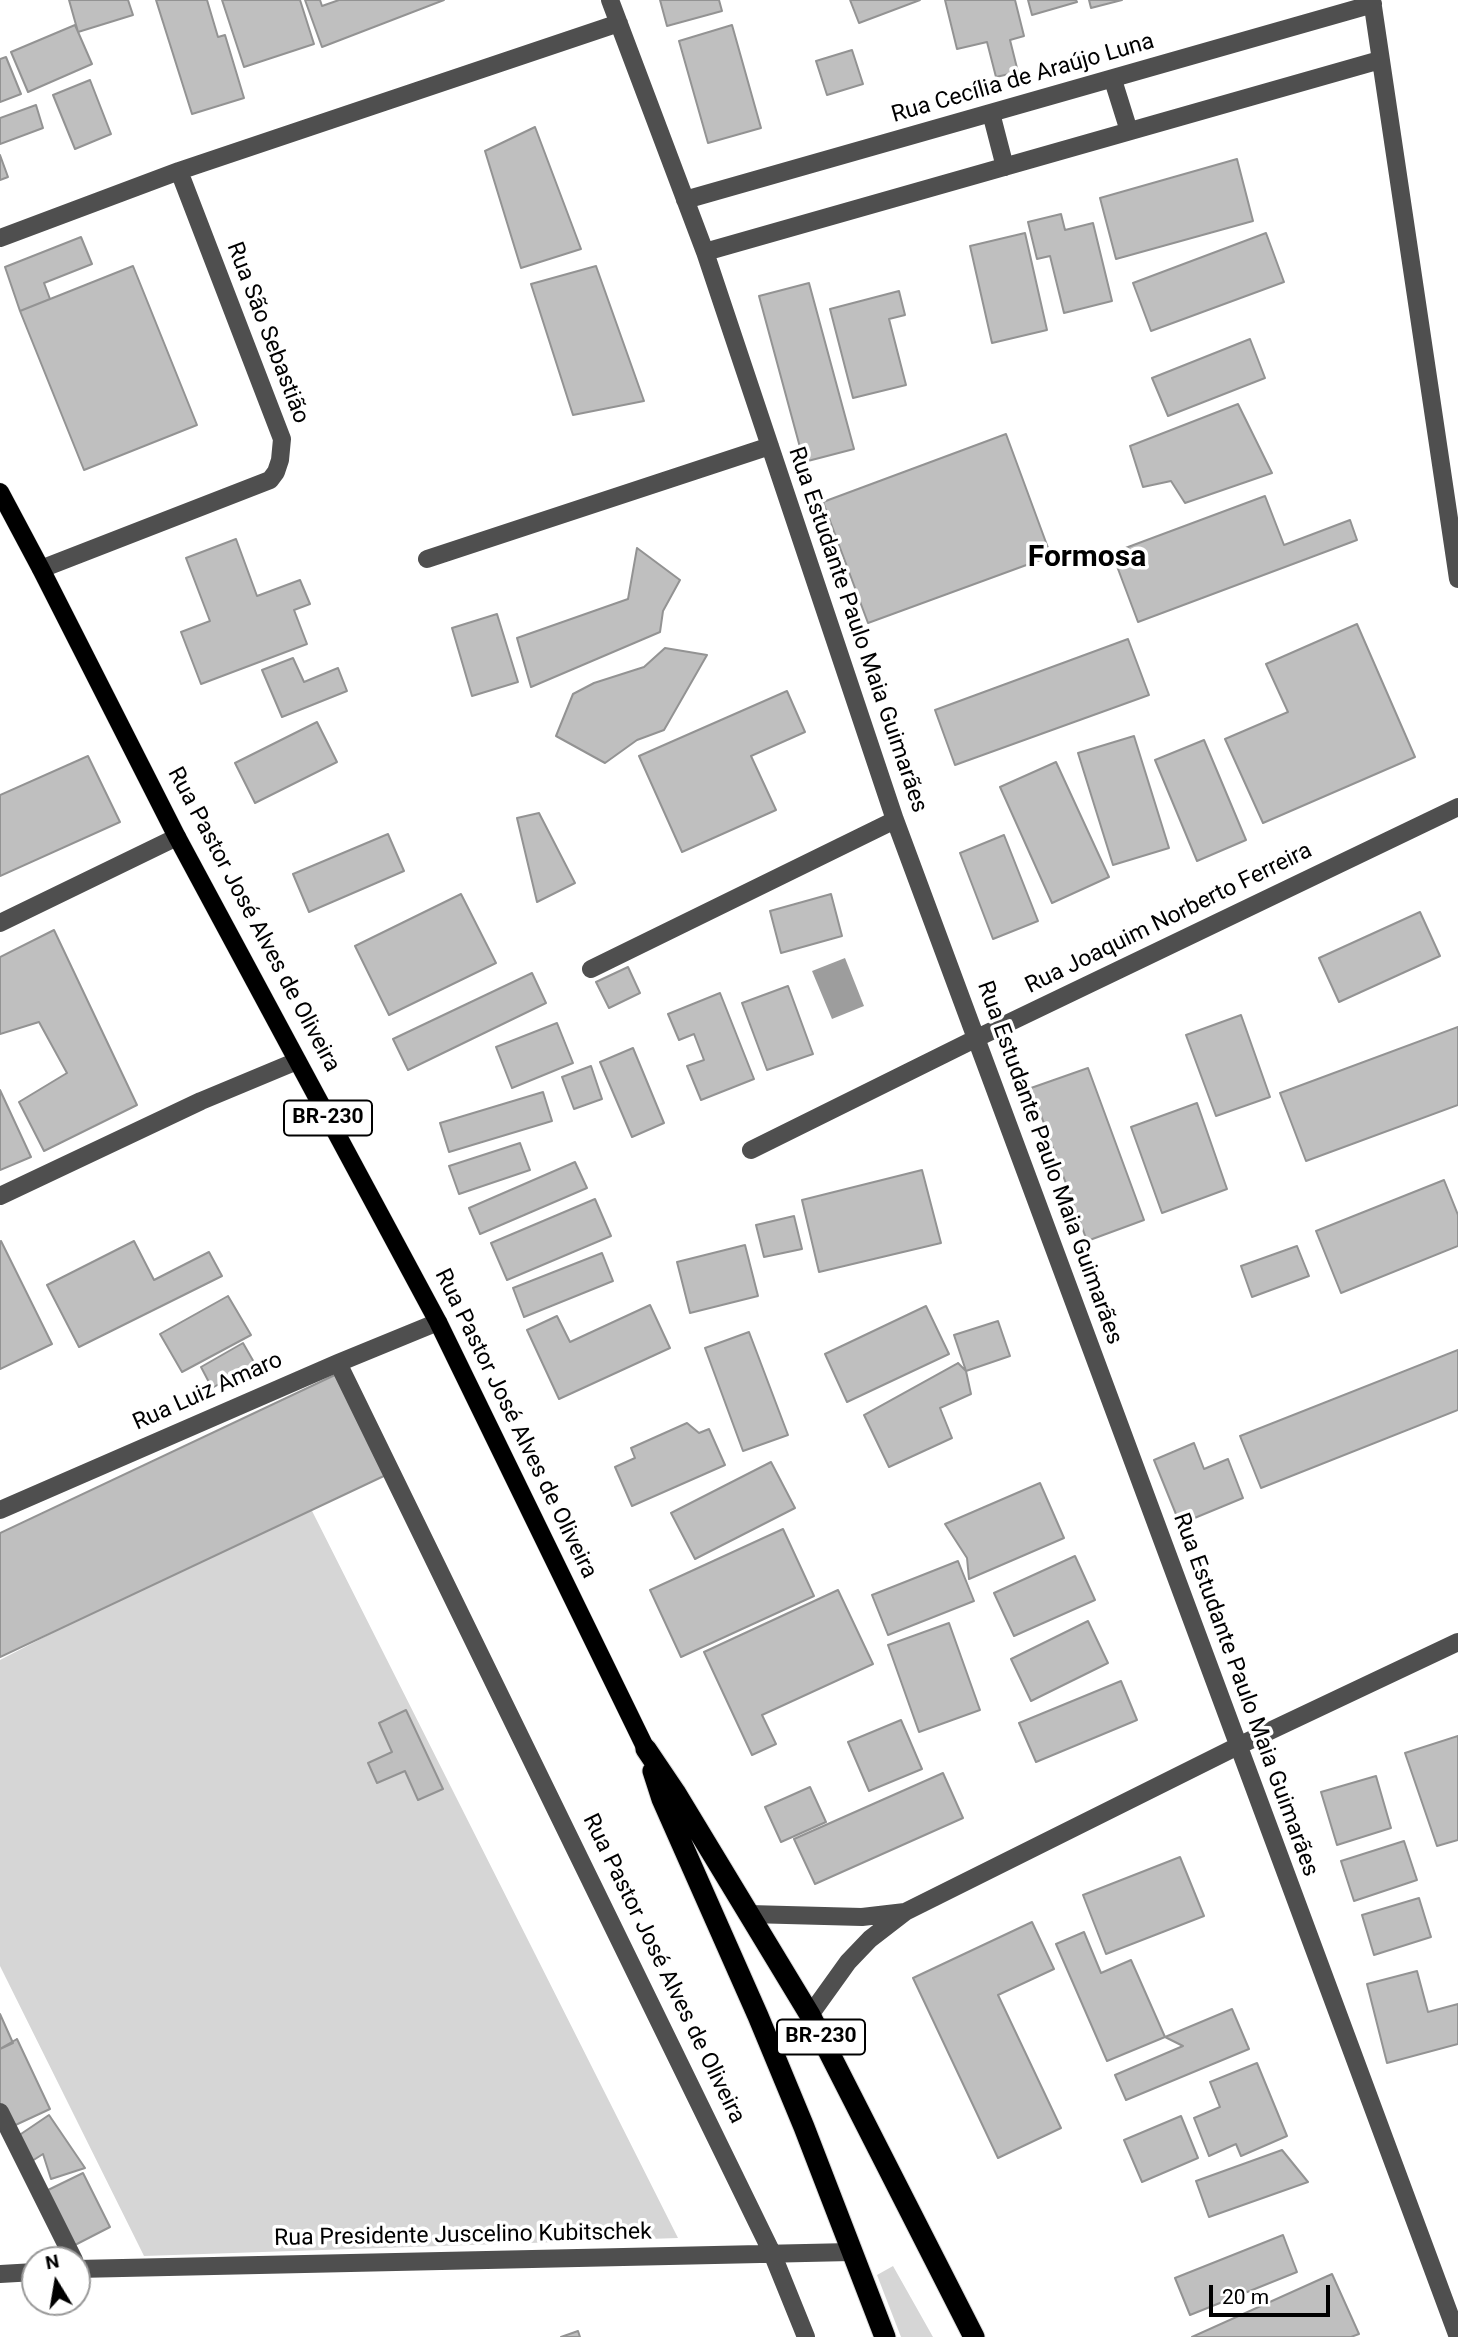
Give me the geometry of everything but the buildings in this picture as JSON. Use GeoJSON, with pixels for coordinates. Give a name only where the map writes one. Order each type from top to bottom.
{"type":"FeatureCollection","features":[{"type":"Feature","properties":{"kind":"highway","name":"Rua Pastor José Alves de Oliveira"},"geometry":{"type":"LineString","coordinates":[[646,1749],[675,1791],[810,2015],[974,2337]]}},
{"type":"Feature","properties":{"kind":"highway","name":"Rua Pastor José Alves de Oliveira"},"geometry":{"type":"LineString","coordinates":[[646,1749],[662,1800],[804,2127],[884,2337]]}},
{"type":"Feature","properties":{"kind":"main road","name":"Rua Pastor José Alves de Oliveira"},"geometry":{"type":"LineString","coordinates":[[0,492],[177,837],[438,1322],[646,1749]]}},
{"type":"Feature","properties":{"kind":"street","name":"Rua Estudante Paulo Maia Guimarães"},"geometry":{"type":"LineString","coordinates":[[610,0],[705,252],[895,820],[1458,2337]]}},
{"type":"Feature","properties":{"kind":"street"},"geometry":{"type":"LineString","coordinates":[[1373,2],[1458,579]]}},
{"type":"Feature","properties":{"kind":"street","name":"Rua Cecília de Araújo Luna"},"geometry":{"type":"LineString","coordinates":[[685,200],[1113,80],[1373,2]]}},
{"type":"Feature","properties":{"kind":"street"},"geometry":{"type":"LineString","coordinates":[[0,238],[179,171],[619,23]]}},
{"type":"Feature","properties":{"kind":"street"},"geometry":{"type":"LineString","coordinates":[[705,252],[1380,60]]}},
{"type":"Feature","properties":{"kind":"street"},"geometry":{"type":"LineString","coordinates":[[1113,80],[1129,131]]}},
{"type":"Feature","properties":{"kind":"street"},"geometry":{"type":"LineString","coordinates":[[991,113],[1005,167]]}},
{"type":"Feature","properties":{"kind":"street","name":"Rua São Sebastião"},"geometry":{"type":"LineString","coordinates":[[41,569],[270,480],[276,472],[282,439],[179,171]]}},
{"type":"Feature","properties":{"kind":"street"},"geometry":{"type":"LineString","coordinates":[[427,559],[770,446]]}},
{"type":"Feature","properties":{"kind":"street","name":"Rua Joaquim Norberto Ferreira"},"geometry":{"type":"LineString","coordinates":[[751,1150],[976,1038],[1458,807]]}},
{"type":"Feature","properties":{"kind":"street"},"geometry":{"type":"LineString","coordinates":[[591,969],[895,820]]}},
{"type":"Feature","properties":{"kind":"street"},"geometry":{"type":"LineString","coordinates":[[0,923],[177,837]]}},
{"type":"Feature","properties":{"kind":"street"},"geometry":{"type":"LineString","coordinates":[[0,1196],[201,1101],[297,1061]]}},
{"type":"Feature","properties":{"kind":"street","name":"Rua Luiz Amaro"},"geometry":{"type":"LineString","coordinates":[[0,1510],[438,1322]]}},
{"type":"Feature","properties":{"kind":"street","name":"Rua Pastor José Alves de Oliveira"},"geometry":{"type":"LineString","coordinates":[[338,1363],[772,2253],[806,2337]]}},
{"type":"Feature","properties":{"kind":"street"},"geometry":{"type":"LineString","coordinates":[[810,2015],[848,1962],[870,1939],[905,1912],[1238,1745],[1458,1642]]}},
{"type":"Feature","properties":{"kind":"street"},"geometry":{"type":"LineString","coordinates":[[749,1914],[862,1917],[905,1912]]}},
{"type":"Feature","properties":{"kind":"street"},"geometry":{"type":"LineString","coordinates":[[0,2112],[67,2246]]}},
{"type":"Feature","properties":{"kind":"street","name":"Rua Presidente Juscelino Kubitschek"},"geometry":{"type":"LineString","coordinates":[[91,2266],[851,2252]]}},
{"type":"Feature","properties":{"kind":"street"},"geometry":{"type":"LineString","coordinates":[[0,2274],[21,2273]]}},
{"type":"Feature","properties":{"kind":"shaded area"},"geometry":{"type":"Polygon","coordinates":[[[845,958],[864,1006],[832,1019],[812,971],[845,958]]]}},
{"type":"Feature","properties":{"kind":"shaded area"},"geometry":{"type":"Polygon","coordinates":[[[307,1501],[678,2238],[144,2256],[0,1966],[0,1660],[307,1501]]]}},
{"type":"Feature","properties":{"kind":"shaded area"},"geometry":{"type":"Polygon","coordinates":[[[893,2266],[933,2337],[901,2337],[877,2275],[893,2266]]]}},
{"type":"Feature","properties":{"kind":"district","name":"Formosa"},"geometry":{"type":"Point","coordinates":[1087,558]}}]}
